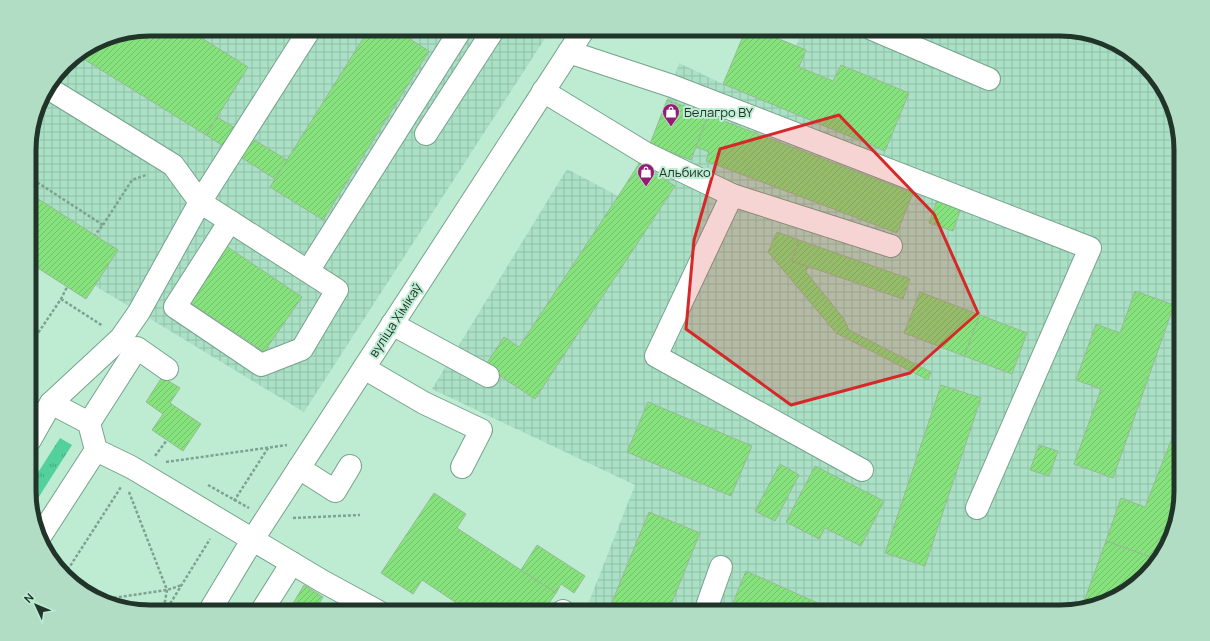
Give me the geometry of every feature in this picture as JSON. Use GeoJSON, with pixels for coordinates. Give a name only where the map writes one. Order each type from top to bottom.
{"type":"FeatureCollection","features":[{"type":"Feature","properties":{"kind":"street"},"geometry":{"type":"LineString","coordinates":[[36,429],[51,403],[121,337],[139,312],[200,202],[303,36]]}},
{"type":"Feature","properties":{"kind":"street"},"geometry":{"type":"LineString","coordinates":[[308,272],[457,36]]}},
{"type":"Feature","properties":{"kind":"street"},"geometry":{"type":"LineString","coordinates":[[426,134],[489,36]]}},
{"type":"Feature","properties":{"kind":"street","name":"вуліца Хімікаў"},"geometry":{"type":"LineString","coordinates":[[213,605],[252,539],[579,36]]}},
{"type":"Feature","properties":{"kind":"street"},"geometry":{"type":"LineString","coordinates":[[888,36],[989,79]]}},
{"type":"Feature","properties":{"kind":"street"},"geometry":{"type":"LineString","coordinates":[[569,52],[672,86],[1090,248],[977,508]]}},
{"type":"Feature","properties":{"kind":"street"},"geometry":{"type":"LineString","coordinates":[[53,91],[174,165],[200,202],[230,220],[337,290],[302,349],[261,365],[175,307],[230,220]]}},
{"type":"Feature","properties":{"kind":"street"},"geometry":{"type":"LineString","coordinates":[[543,91],[645,153],[732,195],[891,246]]}},
{"type":"Feature","properties":{"kind":"street"},"geometry":{"type":"LineString","coordinates":[[732,195],[656,356],[862,470]]}},
{"type":"Feature","properties":{"kind":"street"},"geometry":{"type":"LineString","coordinates":[[392,324],[488,376]]}},
{"type":"Feature","properties":{"kind":"street"},"geometry":{"type":"LineString","coordinates":[[89,424],[137,348],[167,368]]}},
{"type":"Feature","properties":{"kind":"street"},"geometry":{"type":"LineString","coordinates":[[364,368],[424,403],[481,430],[462,467]]}},
{"type":"Feature","properties":{"kind":"street"},"geometry":{"type":"LineString","coordinates":[[51,403],[89,424],[96,450],[129,474],[252,539],[367,605]]}},
{"type":"Feature","properties":{"kind":"street"},"geometry":{"type":"LineString","coordinates":[[44,531],[96,450]]}},
{"type":"Feature","properties":{"kind":"street"},"geometry":{"type":"LineString","coordinates":[[299,468],[335,491],[350,466]]}},
{"type":"Feature","properties":{"kind":"street"},"geometry":{"type":"LineString","coordinates":[[265,605],[292,563]]}},
{"type":"Feature","properties":{"kind":"street"},"geometry":{"type":"LineString","coordinates":[[707,605],[721,567]]}},
{"type":"Feature","properties":{"kind":"path"},"geometry":{"type":"LineString","coordinates":[[95,235],[103,226],[132,180],[174,165]]}},
{"type":"Feature","properties":{"kind":"path"},"geometry":{"type":"LineString","coordinates":[[36,183],[103,226]]}},
{"type":"Feature","properties":{"kind":"path"},"geometry":{"type":"LineString","coordinates":[[36,336],[61,299],[67,287]]}},
{"type":"Feature","properties":{"kind":"path"},"geometry":{"type":"LineString","coordinates":[[61,299],[121,337]]}},
{"type":"Feature","properties":{"kind":"path"},"geometry":{"type":"LineString","coordinates":[[155,457],[167,440]]}},
{"type":"Feature","properties":{"kind":"path"},"geometry":{"type":"LineString","coordinates":[[165,462],[316,441]]}},
{"type":"Feature","properties":{"kind":"path"},"geometry":{"type":"LineString","coordinates":[[68,570],[146,450],[155,457],[172,466]]}},
{"type":"Feature","properties":{"kind":"path"},"geometry":{"type":"LineString","coordinates":[[129,474],[167,590],[164,605]]}},
{"type":"Feature","properties":{"kind":"path"},"geometry":{"type":"LineString","coordinates":[[207,485],[266,519],[360,515]]}},
{"type":"Feature","properties":{"kind":"path"},"geometry":{"type":"LineString","coordinates":[[111,598],[167,590],[182,585]]}},
{"type":"Feature","properties":{"kind":"highlighted area"},"geometry":{"type":"Polygon","coordinates":[[[839,115],[934,214],[978,313],[910,373],[791,405],[686,329],[694,240],[720,149],[839,115]]]}},
{"type":"Feature","properties":{"kind":"shaded area"},"geometry":{"type":"Polygon","coordinates":[[[142,36],[546,36],[304,412],[95,286],[86,299],[36,267],[36,142],[40,120],[51,93],[69,69],[93,51],[120,40],[142,36]]]}},
{"type":"Feature","properties":{"kind":"shaded area"},"geometry":{"type":"Polygon","coordinates":[[[743,36],[767,36],[796,46],[800,36],[1075,37],[1090,40],[1111,48],[1141,69],[1159,93],[1170,120],[1173,135],[1174,491],[1170,521],[1162,542],[1146,566],[1135,577],[1111,593],[1097,599],[1068,605],[588,605],[635,485],[432,389],[567,169],[618,196],[650,144],[679,63],[723,84],[743,36]]]}},
{"type":"Feature","properties":{"kind":"green space"},"geometry":{"type":"Polygon","coordinates":[[[60,438],[72,445],[37,500],[36,476],[60,438]]]}},
{"type":"Feature","properties":{"kind":"building"},"geometry":{"type":"Polygon","coordinates":[[[142,36],[198,36],[248,67],[206,135],[83,59],[93,51],[106,45],[128,38],[142,36]]]}},
{"type":"Feature","properties":{"kind":"building"},"geometry":{"type":"Polygon","coordinates":[[[365,36],[405,36],[429,51],[323,220],[270,187],[365,36]]]}},
{"type":"Feature","properties":{"kind":"building"},"geometry":{"type":"Polygon","coordinates":[[[743,36],[772,36],[806,50],[799,67],[833,81],[841,65],[909,93],[885,151],[723,84],[743,36]]]}},
{"type":"Feature","properties":{"kind":"building"},"geometry":{"type":"Polygon","coordinates":[[[667,100],[708,115],[691,160],[650,144],[667,100]]]}},
{"type":"Feature","properties":{"kind":"building"},"geometry":{"type":"Polygon","coordinates":[[[708,115],[913,193],[897,233],[706,161],[709,152],[696,147],[708,115]]]}},
{"type":"Feature","properties":{"kind":"building"},"geometry":{"type":"Polygon","coordinates":[[[217,117],[287,160],[275,179],[206,135],[217,117]]]}},
{"type":"Feature","properties":{"kind":"building"},"geometry":{"type":"Polygon","coordinates":[[[640,163],[675,186],[535,399],[485,366],[504,337],[519,347],[640,163]]]}},
{"type":"Feature","properties":{"kind":"building"},"geometry":{"type":"Polygon","coordinates":[[[36,197],[118,250],[86,299],[36,267],[36,197]]]}},
{"type":"Feature","properties":{"kind":"building"},"geometry":{"type":"Polygon","coordinates":[[[937,200],[961,208],[953,231],[929,223],[937,200]]]}},
{"type":"Feature","properties":{"kind":"building"},"geometry":{"type":"Polygon","coordinates":[[[777,232],[799,240],[792,261],[808,266],[806,272],[844,319],[849,330],[931,372],[928,380],[836,333],[768,252],[777,232]]]}},
{"type":"Feature","properties":{"kind":"building"},"geometry":{"type":"Polygon","coordinates":[[[799,240],[910,279],[903,299],[792,261],[799,240]]]}},
{"type":"Feature","properties":{"kind":"building"},"geometry":{"type":"Polygon","coordinates":[[[226,246],[302,297],[264,352],[189,302],[226,246]]]}},
{"type":"Feature","properties":{"kind":"building"},"geometry":{"type":"Polygon","coordinates":[[[1135,291],[1174,305],[1113,478],[1074,464],[1101,389],[1076,380],[1096,324],[1120,333],[1135,291]]]}},
{"type":"Feature","properties":{"kind":"building"},"geometry":{"type":"Polygon","coordinates":[[[920,292],[980,315],[964,356],[904,333],[920,292]]]}},
{"type":"Feature","properties":{"kind":"building"},"geometry":{"type":"Polygon","coordinates":[[[980,315],[1027,333],[1012,374],[964,356],[980,315]]]}},
{"type":"Feature","properties":{"kind":"building"},"geometry":{"type":"Polygon","coordinates":[[[162,377],[180,388],[170,403],[201,424],[183,451],[152,430],[163,414],[146,402],[162,377]]]}},
{"type":"Feature","properties":{"kind":"building"},"geometry":{"type":"Polygon","coordinates":[[[941,385],[981,398],[925,566],[885,553],[941,385]]]}},
{"type":"Feature","properties":{"kind":"building"},"geometry":{"type":"Polygon","coordinates":[[[648,402],[752,446],[731,496],[627,452],[648,402]]]}},
{"type":"Feature","properties":{"kind":"building"},"geometry":{"type":"Polygon","coordinates":[[[1174,433],[1173,506],[1165,535],[1155,554],[1152,558],[1106,541],[1121,498],[1145,507],[1174,433]]]}},
{"type":"Feature","properties":{"kind":"building"},"geometry":{"type":"Polygon","coordinates":[[[1039,445],[1058,451],[1049,476],[1030,470],[1039,445]]]}},
{"type":"Feature","properties":{"kind":"building"},"geometry":{"type":"Polygon","coordinates":[[[780,464],[799,475],[775,521],[755,511],[780,464]]]}},
{"type":"Feature","properties":{"kind":"building"},"geometry":{"type":"Polygon","coordinates":[[[815,466],[884,501],[861,546],[825,528],[819,539],[786,522],[815,466]]]}},
{"type":"Feature","properties":{"kind":"building"},"geometry":{"type":"Polygon","coordinates":[[[434,493],[466,514],[457,528],[556,593],[548,605],[460,605],[422,580],[413,594],[381,573],[434,493]]]}},
{"type":"Feature","properties":{"kind":"building"},"geometry":{"type":"Polygon","coordinates":[[[649,512],[700,533],[671,605],[611,605],[649,512]]]}},
{"type":"Feature","properties":{"kind":"building"},"geometry":{"type":"Polygon","coordinates":[[[1106,541],[1152,558],[1135,577],[1123,586],[1097,599],[1084,603],[1106,541]]]}},
{"type":"Feature","properties":{"kind":"building"},"geometry":{"type":"Polygon","coordinates":[[[537,545],[585,576],[574,593],[561,584],[556,593],[521,570],[537,545]]]}},
{"type":"Feature","properties":{"kind":"building"},"geometry":{"type":"Polygon","coordinates":[[[746,571],[822,605],[732,605],[746,571]]]}},
{"type":"Feature","properties":{"kind":"building"},"geometry":{"type":"Polygon","coordinates":[[[304,585],[323,597],[318,605],[292,605],[304,585]]]}},
{"type":"Feature","properties":{"kind":"place","name":"Белагро BY"},"geometry":{"type":"Point","coordinates":[671,127]}},
{"type":"Feature","properties":{"kind":"place","name":"Альбико"},"geometry":{"type":"Point","coordinates":[646,187]}}]}
